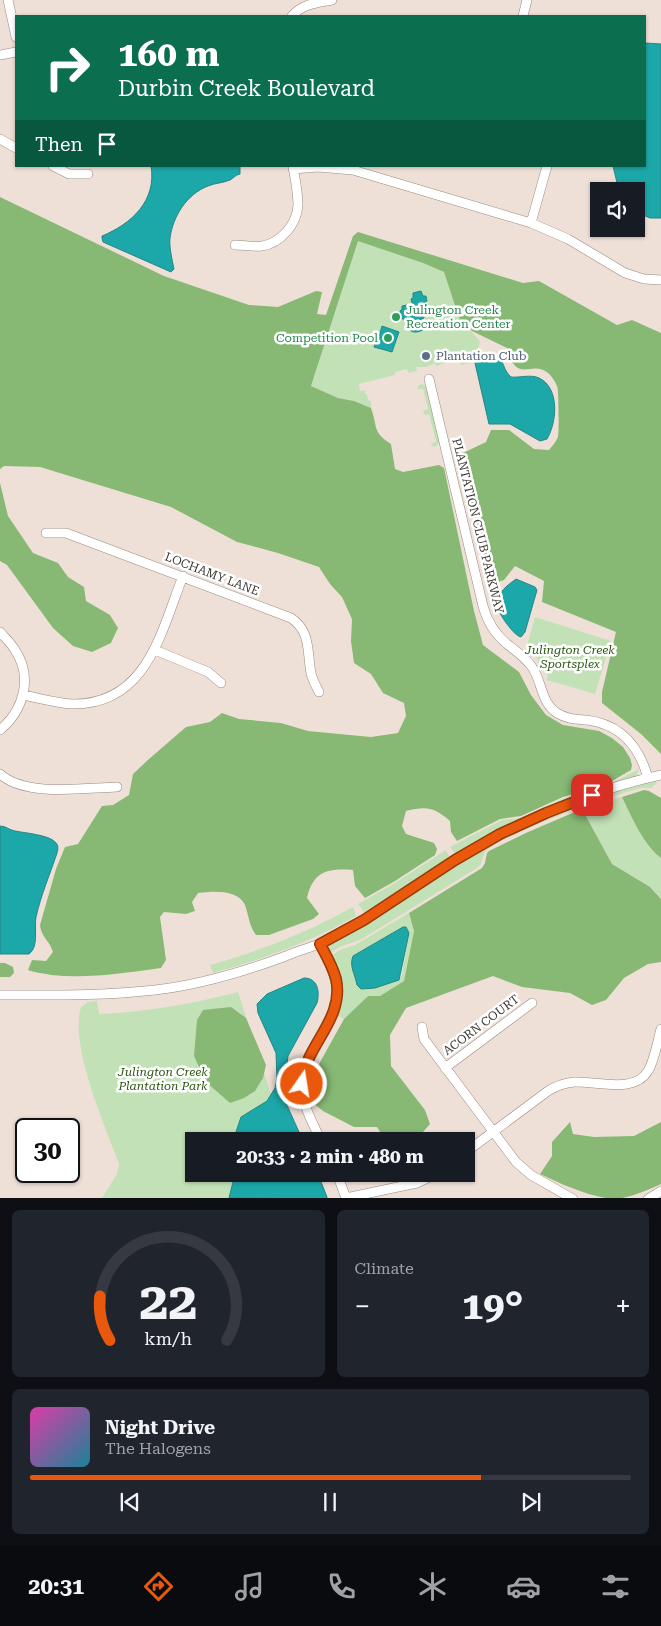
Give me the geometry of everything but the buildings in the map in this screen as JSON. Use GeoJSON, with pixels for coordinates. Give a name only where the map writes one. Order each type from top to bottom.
{"type":"FeatureCollection","features":[{"type":"Feature","properties":{"kind":"street"},"geometry":{"type":"LineString","coordinates":[[8,0],[15,32]]}},
{"type":"Feature","properties":{"kind":"street"},"geometry":{"type":"LineString","coordinates":[[293,15],[304,6],[332,0]]}},
{"type":"Feature","properties":{"kind":"street"},"geometry":{"type":"LineString","coordinates":[[523,15],[526,0]]}},
{"type":"Feature","properties":{"kind":"street"},"geometry":{"type":"LineString","coordinates":[[0,55],[15,52]]}},
{"type":"Feature","properties":{"kind":"street"},"geometry":{"type":"LineString","coordinates":[[0,140],[15,148]]}},
{"type":"Feature","properties":{"kind":"street"},"geometry":{"type":"LineString","coordinates":[[55,167],[69,174],[88,174]]}},
{"type":"Feature","properties":{"kind":"street"},"geometry":{"type":"LineString","coordinates":[[235,244],[263,246],[274,242],[283,235],[297,214],[297,196],[293,168],[318,167],[353,170],[531,223],[568,240],[625,273],[661,280]]}},
{"type":"Feature","properties":{"kind":"street"},"geometry":{"type":"LineString","coordinates":[[531,223],[547,167]]}},
{"type":"Feature","properties":{"kind":"street","name":"PLANTATION CLUB PARKWAY"},"geometry":{"type":"LineString","coordinates":[[429,379],[483,606],[489,622],[501,638],[531,665],[553,710],[566,718],[599,722],[621,732],[637,750],[648,778]]}},
{"type":"Feature","properties":{"kind":"street","name":"LOCHAMY LANE"},"geometry":{"type":"LineString","coordinates":[[46,533],[66,533],[291,618],[297,622],[305,633],[311,675],[319,692]]}},
{"type":"Feature","properties":{"kind":"street"},"geometry":{"type":"LineString","coordinates":[[23,695],[71,704],[105,698],[126,687],[150,660],[183,576]]}},
{"type":"Feature","properties":{"kind":"street"},"geometry":{"type":"LineString","coordinates":[[0,632],[21,660],[25,677],[23,695],[15,715],[0,730]]}},
{"type":"Feature","properties":{"kind":"street"},"geometry":{"type":"LineString","coordinates":[[154,650],[208,672],[221,683]]}},
{"type":"Feature","properties":{"kind":"street"},"geometry":{"type":"LineString","coordinates":[[0,774],[12,783],[32,789],[117,787]]}},
{"type":"Feature","properties":{"kind":"street"},"geometry":{"type":"LineString","coordinates":[[0,995],[78,996],[163,989],[240,972],[320,944],[377,912],[455,860],[500,834],[576,801],[661,775]]}},
{"type":"Feature","properties":{"kind":"street"},"geometry":{"type":"LineString","coordinates":[[317,1132],[303,1098],[302,1084],[305,1065],[332,1016],[337,997],[336,977],[320,944]]}},
{"type":"Feature","properties":{"kind":"street","name":"ACORN COURT"},"geometry":{"type":"LineString","coordinates":[[445,1068],[532,1003]]}},
{"type":"Feature","properties":{"kind":"street"},"geometry":{"type":"LineString","coordinates":[[422,1026],[424,1039],[516,1162],[524,1170],[573,1198]]}},
{"type":"Feature","properties":{"kind":"street"},"geometry":{"type":"LineString","coordinates":[[475,1145],[557,1086],[574,1082],[625,1084],[642,1078],[649,1070],[661,1030]]}},
{"type":"Feature","properties":{"kind":"street"},"geometry":{"type":"LineString","coordinates":[[340,1182],[346,1198],[419,1182]]}},
{"type":"Feature","properties":{"kind":"street"},"geometry":{"type":"LineString","coordinates":[[648,1198],[661,1192]]}},
{"type":"Feature","properties":{"kind":"green space"},"geometry":{"type":"Polygon","coordinates":[[[0,197],[164,276],[249,305],[278,307],[316,291],[322,292],[317,314],[326,315],[353,236],[358,232],[523,283],[539,281],[617,325],[632,320],[661,333],[661,754],[641,734],[602,703],[602,692],[616,632],[542,602],[544,581],[515,566],[504,580],[491,584],[461,462],[461,454],[486,442],[491,430],[509,430],[534,449],[549,450],[558,437],[559,412],[555,381],[542,369],[525,370],[515,366],[507,348],[472,331],[459,318],[444,272],[358,241],[311,386],[338,398],[354,401],[371,408],[378,432],[391,444],[395,469],[403,472],[439,465],[444,468],[483,645],[519,672],[531,695],[546,715],[563,725],[599,731],[612,738],[623,747],[630,758],[631,770],[612,781],[563,797],[521,816],[500,819],[457,841],[451,832],[450,821],[434,810],[419,808],[406,811],[402,826],[406,834],[434,843],[437,849],[435,855],[365,898],[355,886],[353,870],[336,870],[322,874],[313,882],[307,898],[319,914],[313,919],[269,935],[256,935],[250,924],[245,905],[237,896],[225,892],[198,893],[192,902],[195,911],[186,914],[164,912],[160,917],[166,960],[161,968],[106,975],[79,976],[51,975],[28,970],[32,960],[46,961],[53,952],[42,933],[40,925],[56,869],[65,847],[78,844],[102,806],[113,805],[129,795],[133,774],[186,727],[210,722],[222,713],[239,719],[281,723],[308,731],[371,737],[398,733],[406,716],[404,703],[383,693],[371,674],[354,663],[351,641],[352,619],[342,597],[330,584],[319,567],[237,542],[171,507],[40,467],[4,466],[0,469],[0,197]]]}},
{"type":"Feature","properties":{"kind":"green space","name":"Julington Creek Recreation Center"},"geometry":{"type":"Polygon","coordinates":[[[358,240],[444,272],[459,318],[480,341],[475,362],[461,365],[459,359],[456,359],[436,366],[435,363],[426,367],[416,367],[417,371],[408,373],[407,369],[395,372],[395,375],[359,384],[360,391],[365,390],[368,400],[371,401],[371,408],[354,401],[338,398],[311,386],[358,240]]]}},
{"type":"Feature","properties":{"kind":"green space"},"geometry":{"type":"Polygon","coordinates":[[[421,384],[426,386],[440,442],[435,447],[431,444],[436,442],[429,414],[425,415],[423,411],[428,409],[423,389],[418,389],[418,386],[421,384]]]}},
{"type":"Feature","properties":{"kind":"green space"},"geometry":{"type":"Polygon","coordinates":[[[0,483],[8,516],[33,553],[58,563],[68,577],[84,587],[86,601],[110,615],[118,628],[111,643],[92,652],[73,646],[53,628],[7,565],[0,561],[0,483]]]}},
{"type":"Feature","properties":{"kind":"green space","name":"Julington Creek Sportsplex"},"geometry":{"type":"Polygon","coordinates":[[[535,617],[611,641],[595,694],[547,680],[548,675],[545,674],[533,651],[526,649],[535,617]]]}},
{"type":"Feature","properties":{"kind":"green space"},"geometry":{"type":"Polygon","coordinates":[[[639,769],[636,777],[470,847],[456,855],[450,847],[502,820],[520,818],[561,800],[614,782],[639,769]]]}},
{"type":"Feature","properties":{"kind":"green space"},"geometry":{"type":"Polygon","coordinates":[[[656,780],[657,783],[651,788],[641,788],[588,805],[499,842],[484,853],[481,864],[477,868],[362,939],[330,953],[329,948],[332,943],[501,838],[588,800],[656,780]]]}},
{"type":"Feature","properties":{"kind":"green space"},"geometry":{"type":"Polygon","coordinates":[[[644,790],[661,798],[661,858],[649,846],[622,797],[644,790]]]}},
{"type":"Feature","properties":{"kind":"green space"},"geometry":{"type":"Polygon","coordinates":[[[622,797],[643,838],[661,858],[661,899],[650,887],[612,864],[582,809],[622,797]]]}},
{"type":"Feature","properties":{"kind":"green space"},"geometry":{"type":"Polygon","coordinates":[[[582,809],[612,864],[650,887],[661,899],[661,962],[648,964],[624,978],[606,1000],[592,1005],[570,993],[522,987],[493,976],[406,1008],[390,1035],[391,1066],[425,1110],[430,1124],[423,1132],[380,1132],[377,1127],[354,1127],[323,1111],[313,1103],[312,1077],[344,1019],[368,996],[380,996],[404,981],[414,931],[409,913],[482,868],[489,851],[582,809]]]}},
{"type":"Feature","properties":{"kind":"green space"},"geometry":{"type":"Polygon","coordinates":[[[446,850],[449,856],[445,862],[364,912],[358,904],[395,883],[446,850]]]}},
{"type":"Feature","properties":{"kind":"green space"},"geometry":{"type":"Polygon","coordinates":[[[353,907],[356,916],[322,934],[268,956],[213,973],[210,965],[247,954],[283,940],[319,925],[353,907]]]}},
{"type":"Feature","properties":{"kind":"green space"},"geometry":{"type":"Polygon","coordinates":[[[409,913],[414,931],[404,981],[380,996],[368,996],[344,1019],[338,1016],[341,993],[337,971],[331,956],[342,949],[355,945],[409,913]],[[406,927],[353,956],[357,985],[375,988],[395,982],[402,975],[409,934],[406,927]]]}},
{"type":"Feature","properties":{"kind":"green space"},"geometry":{"type":"Polygon","coordinates":[[[0,963],[13,967],[14,973],[10,977],[0,977],[0,963]]]}},
{"type":"Feature","properties":{"kind":"green space","name":"Julington Creek Plantation Park"},"geometry":{"type":"Polygon","coordinates":[[[238,992],[283,1132],[185,1132],[185,1182],[300,1182],[305,1198],[102,1198],[117,1174],[119,1164],[90,1086],[84,1063],[80,1042],[79,1023],[81,1007],[88,1002],[97,1001],[99,1014],[152,1009],[238,992]]]}},
{"type":"Feature","properties":{"kind":"green space"},"geometry":{"type":"Polygon","coordinates":[[[231,1007],[246,1018],[266,1065],[263,1078],[255,1091],[244,1098],[230,1103],[206,1082],[194,1056],[197,1020],[203,1010],[231,1007]]]}},
{"type":"Feature","properties":{"kind":"green space"},"geometry":{"type":"Polygon","coordinates":[[[570,1122],[573,1134],[594,1137],[634,1136],[661,1122],[661,1184],[622,1198],[608,1198],[578,1190],[540,1174],[552,1156],[552,1142],[570,1122]]]}},
{"type":"Feature","properties":{"kind":"water"},"geometry":{"type":"Polygon","coordinates":[[[646,43],[661,44],[661,218],[645,216],[645,182],[617,182],[613,167],[646,167],[646,43]]]}},
{"type":"Feature","properties":{"kind":"water"},"geometry":{"type":"Polygon","coordinates":[[[151,167],[240,167],[240,174],[230,180],[200,190],[182,207],[174,222],[170,238],[174,269],[171,272],[103,242],[102,238],[102,236],[123,225],[140,210],[150,190],[151,167]]]}},
{"type":"Feature","properties":{"kind":"water"},"geometry":{"type":"Polygon","coordinates":[[[421,291],[423,296],[426,296],[427,301],[424,303],[428,304],[429,310],[423,315],[424,318],[419,320],[420,325],[424,329],[414,332],[411,331],[411,322],[406,322],[405,319],[402,319],[400,311],[402,306],[407,305],[410,310],[415,309],[411,299],[413,298],[413,293],[421,291]]]}},
{"type":"Feature","properties":{"kind":"water","name":"Competition Pool"},"geometry":{"type":"Polygon","coordinates":[[[382,326],[399,332],[392,352],[374,347],[377,344],[382,326]]]}},
{"type":"Feature","properties":{"kind":"water"},"geometry":{"type":"Polygon","coordinates":[[[486,354],[498,357],[511,377],[536,377],[546,383],[551,389],[555,406],[553,424],[547,439],[540,441],[510,424],[489,424],[475,363],[477,356],[486,354]]]}},
{"type":"Feature","properties":{"kind":"water"},"geometry":{"type":"Polygon","coordinates":[[[516,579],[535,587],[537,590],[525,632],[521,637],[507,624],[497,604],[503,589],[516,579]]]}},
{"type":"Feature","properties":{"kind":"water"},"geometry":{"type":"Polygon","coordinates":[[[0,826],[48,838],[58,846],[36,917],[34,947],[29,954],[0,954],[0,826]]]}},
{"type":"Feature","properties":{"kind":"water"},"geometry":{"type":"Polygon","coordinates":[[[406,927],[409,933],[399,980],[375,988],[361,989],[357,985],[353,970],[353,956],[406,927]]]}},
{"type":"Feature","properties":{"kind":"water"},"geometry":{"type":"Polygon","coordinates":[[[304,978],[312,980],[318,990],[317,1003],[288,1056],[284,1090],[286,1103],[299,1132],[236,1132],[241,1117],[267,1101],[275,1088],[277,1078],[276,1053],[258,1013],[257,1004],[267,994],[304,978]]]}},
{"type":"Feature","properties":{"kind":"water"},"geometry":{"type":"Polygon","coordinates":[[[233,1182],[321,1182],[327,1198],[229,1198],[233,1182]]]}},
{"type":"Feature","properties":{"kind":"place","name":"Julington Creek Recreation Center"},"geometry":{"type":"Point","coordinates":[396,317]}},
{"type":"Feature","properties":{"kind":"place","name":"Competition Pool"},"geometry":{"type":"Point","coordinates":[388,338]}},
{"type":"Feature","properties":{"kind":"place","name":"Plantation Club"},"geometry":{"type":"Point","coordinates":[426,356]}},
{"type":"Feature","properties":{"kind":"route"},"geometry":{"type":"LineString","coordinates":[[302,1084],[302,1074],[308,1057],[336,1007],[336,977],[320,944],[384,908],[455,860],[500,834],[592,795]]}}]}
